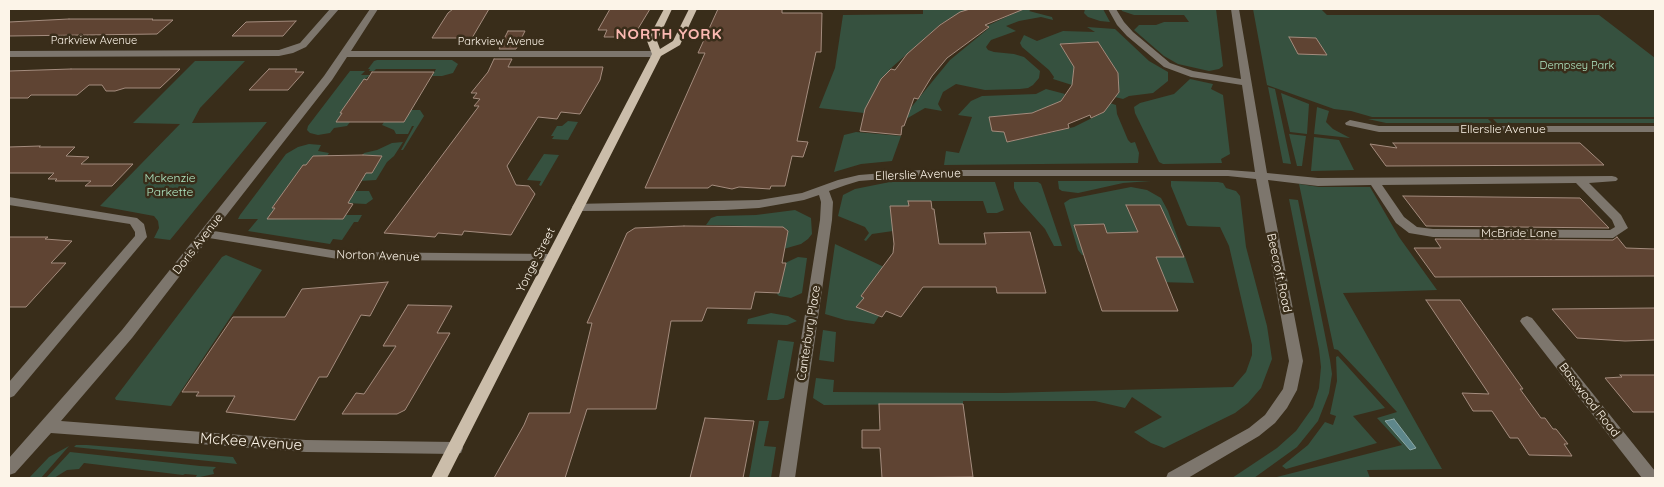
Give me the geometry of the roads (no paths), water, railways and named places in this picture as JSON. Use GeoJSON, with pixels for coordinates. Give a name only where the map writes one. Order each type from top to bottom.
{"type":"FeatureCollection","features":[{"type":"Feature","properties":{"kind":"main road","name":"Yonge Street"},"geometry":{"type":"LineString","coordinates":[[439,478],[656,54],[652,41],[668,9]]}},
{"type":"Feature","properties":{"kind":"main road"},"geometry":{"type":"LineString","coordinates":[[656,54],[677,43],[693,9]]}},
{"type":"Feature","properties":{"kind":"street","name":"Parkview Avenue"},"geometry":{"type":"LineString","coordinates":[[9,54],[269,54],[290,51],[303,45],[335,9]]}},
{"type":"Feature","properties":{"kind":"street","name":"Doris Avenue"},"geometry":{"type":"LineString","coordinates":[[9,468],[48,426],[127,334],[345,54],[374,9]]}},
{"type":"Feature","properties":{"kind":"street"},"geometry":{"type":"LineString","coordinates":[[1112,9],[1120,23],[1130,34],[1167,65],[1191,74],[1246,83]]}},
{"type":"Feature","properties":{"kind":"street","name":"Beecroft Road"},"geometry":{"type":"LineString","coordinates":[[1174,478],[1254,432],[1277,412],[1290,390],[1296,361],[1295,346],[1274,254],[1234,9]]}},
{"type":"Feature","properties":{"kind":"street","name":"Parkview Avenue"},"geometry":{"type":"LineString","coordinates":[[345,54],[656,54]]}},
{"type":"Feature","properties":{"kind":"street","name":"Ellerslie Avenue"},"geometry":{"type":"LineString","coordinates":[[1350,123],[1379,129],[1655,129]]}},
{"type":"Feature","properties":{"kind":"street","name":"Ellerslie Avenue"},"geometry":{"type":"LineString","coordinates":[[578,208],[748,205],[793,199],[859,178],[915,173],[1155,172],[1262,176]]}},
{"type":"Feature","properties":{"kind":"street"},"geometry":{"type":"LineString","coordinates":[[1262,176],[1318,182],[1612,179]]}},
{"type":"Feature","properties":{"kind":"street","name":"McBride Lane"},"geometry":{"type":"LineString","coordinates":[[1374,181],[1400,220],[1413,230],[1433,233],[1613,234],[1622,228],[1617,218],[1579,179]]}},
{"type":"Feature","properties":{"kind":"street","name":"Canterbury Place"},"geometry":{"type":"LineString","coordinates":[[787,478],[826,220],[828,202],[823,189]]}},
{"type":"Feature","properties":{"kind":"street"},"geometry":{"type":"LineString","coordinates":[[9,201],[133,221],[140,228],[141,237],[10,391]]}},
{"type":"Feature","properties":{"kind":"street","name":"Norton Avenue"},"geometry":{"type":"LineString","coordinates":[[206,234],[344,256],[552,258]]}},
{"type":"Feature","properties":{"kind":"street","name":"Basswood Road"},"geometry":{"type":"LineString","coordinates":[[1528,321],[1651,478]]}},
{"type":"Feature","properties":{"kind":"street","name":"McKee Avenue"},"geometry":{"type":"LineString","coordinates":[[48,426],[93,431],[306,446],[454,448]]}},
{"type":"Feature","properties":{"kind":"water"},"geometry":{"type":"Polygon","coordinates":[[[1394,419],[1416,448],[1410,450],[1385,421],[1394,419]]]}},
{"type":"Feature","properties":{"kind":"district","name":"NORTH YORK"},"geometry":{"type":"Point","coordinates":[669,34]}},
{"type":"Feature","properties":{"kind":"park label","name":"Dempsey Park"},"geometry":{"type":"Point","coordinates":[1577,66]}},
{"type":"Feature","properties":{"kind":"park label","name":"Mckenzie Parkette"},"geometry":{"type":"Point","coordinates":[170,185]}}]}
